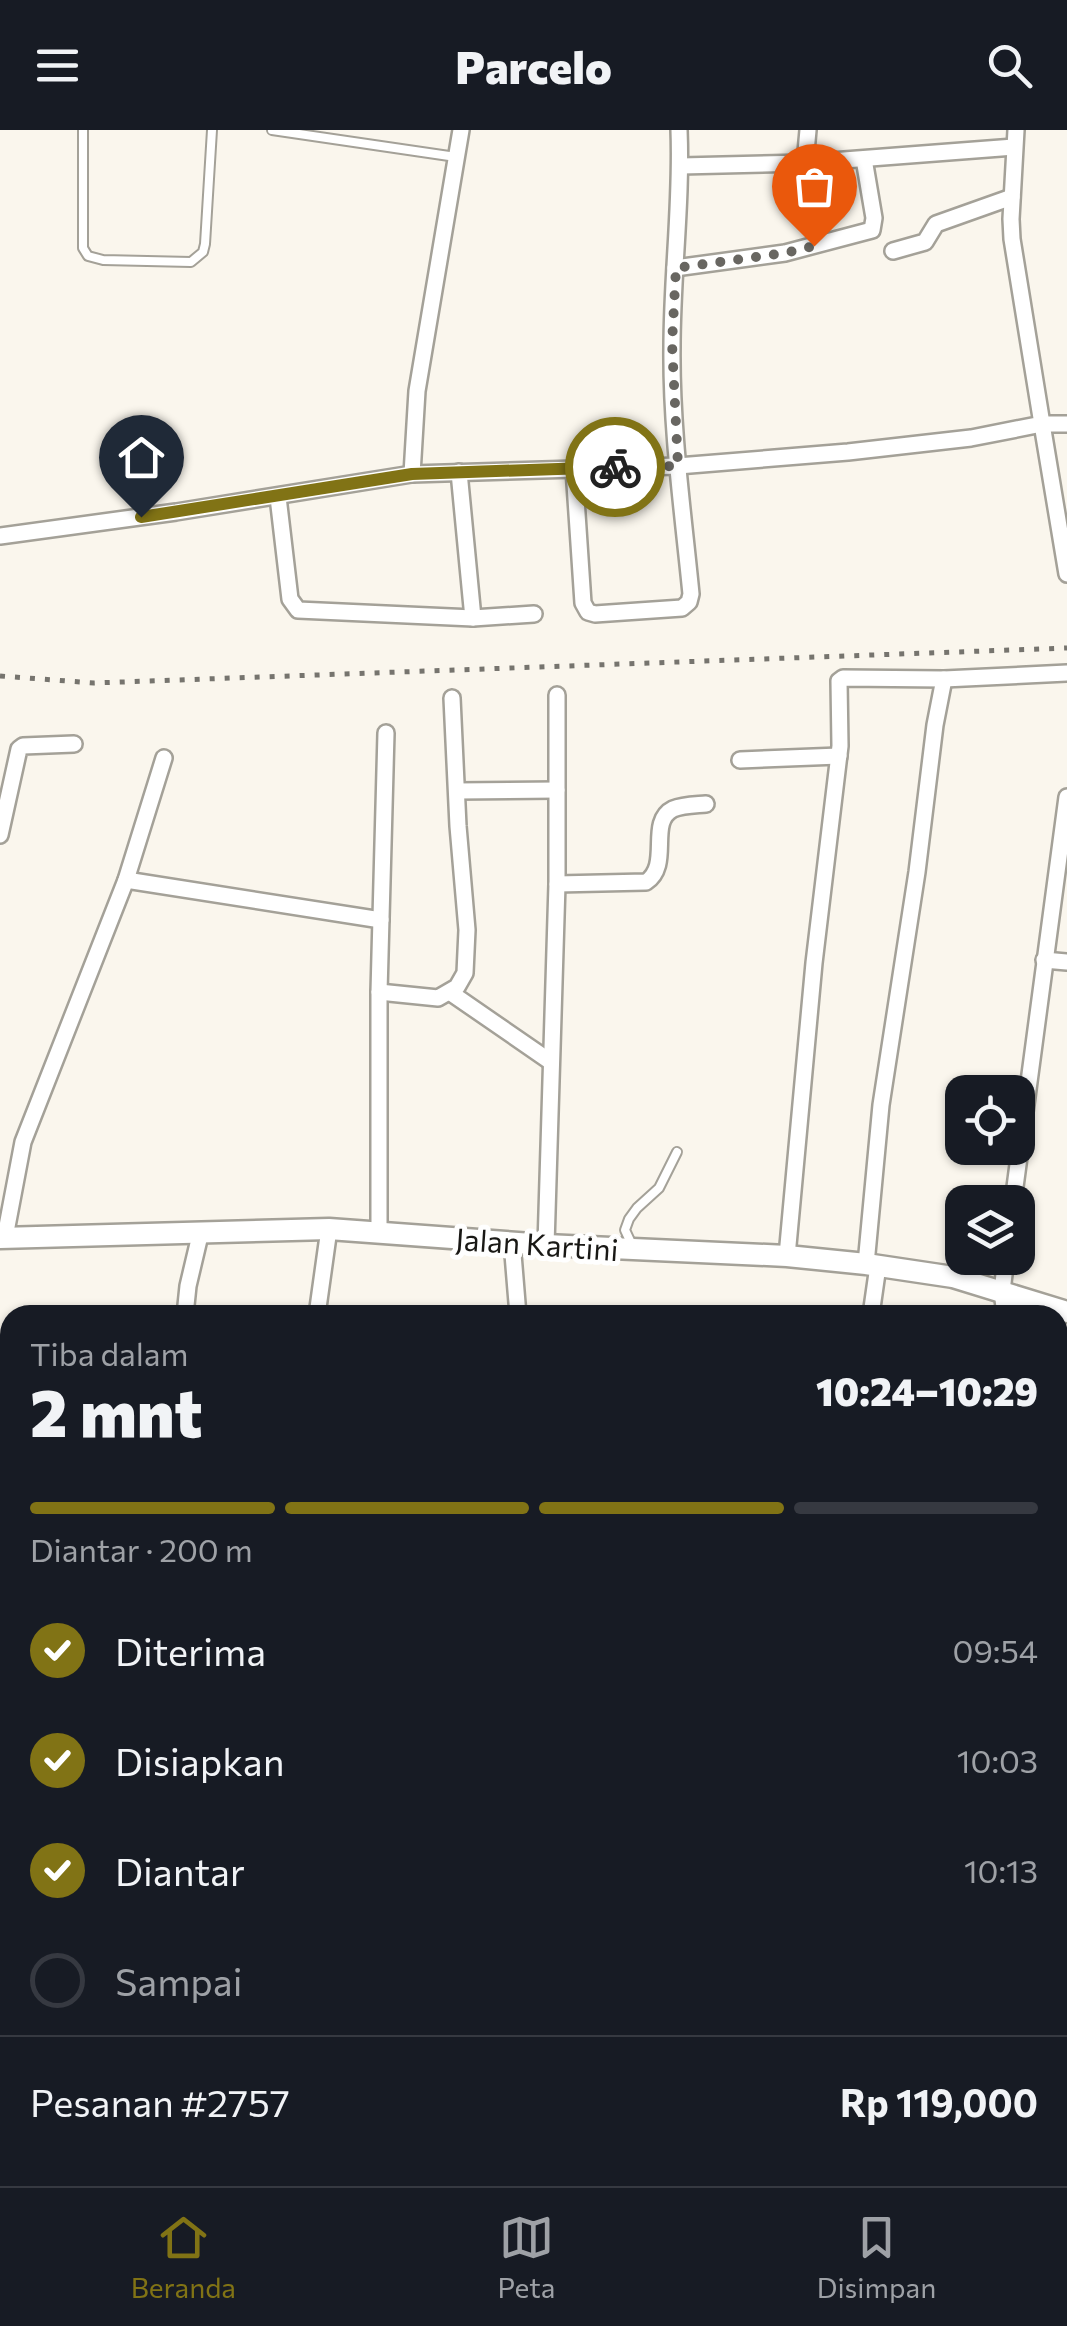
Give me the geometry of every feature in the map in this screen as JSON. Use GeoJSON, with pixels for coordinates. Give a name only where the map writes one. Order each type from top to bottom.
{"type":"FeatureCollection","features":[{"type":"Feature","properties":{"kind":"street"},"geometry":{"type":"LineString","coordinates":[[412,474],[417,391],[462,130]]}},
{"type":"Feature","properties":{"kind":"street"},"geometry":{"type":"LineString","coordinates":[[574,468],[583,602],[588,612],[682,608],[691,594],[678,466],[672,343],[679,130]]}},
{"type":"Feature","properties":{"kind":"street"},"geometry":{"type":"LineString","coordinates":[[805,162],[808,130]]}},
{"type":"Feature","properties":{"kind":"street"},"geometry":{"type":"LineString","coordinates":[[680,166],[864,159],[1015,138],[1012,239],[1067,574]]}},
{"type":"Feature","properties":{"kind":"street"},"geometry":{"type":"LineString","coordinates":[[676,268],[785,253],[872,230],[874,218],[864,159]]}},
{"type":"Feature","properties":{"kind":"street"},"geometry":{"type":"LineString","coordinates":[[893,251],[924,242],[936,224],[1012,197]]}},
{"type":"Feature","properties":{"kind":"street"},"geometry":{"type":"LineString","coordinates":[[0,536],[412,474],[678,466],[848,452],[971,438],[1042,424],[1067,424]]}},
{"type":"Feature","properties":{"kind":"street"},"geometry":{"type":"LineString","coordinates":[[458,472],[473,618]]}},
{"type":"Feature","properties":{"kind":"street"},"geometry":{"type":"LineString","coordinates":[[278,497],[290,599],[298,610],[473,618],[534,614]]}},
{"type":"Feature","properties":{"kind":"street"},"geometry":{"type":"LineString","coordinates":[[788,1256],[814,962],[841,730],[839,681],[1067,672]]}},
{"type":"Feature","properties":{"kind":"street"},"geometry":{"type":"LineString","coordinates":[[871,1305],[881,1105],[944,679]]}},
{"type":"Feature","properties":{"kind":"street"},"geometry":{"type":"LineString","coordinates":[[546,1245],[557,884],[557,695]]}},
{"type":"Feature","properties":{"kind":"street"},"geometry":{"type":"LineString","coordinates":[[379,992],[438,998],[462,982],[468,949],[452,698]]}},
{"type":"Feature","properties":{"kind":"street"},"geometry":{"type":"LineString","coordinates":[[379,1231],[379,992],[386,733]]}},
{"type":"Feature","properties":{"kind":"street"},"geometry":{"type":"LineString","coordinates":[[0,835],[19,750],[23,746],[74,744]]}},
{"type":"Feature","properties":{"kind":"street"},"geometry":{"type":"LineString","coordinates":[[740,760],[838,756]]}},
{"type":"Feature","properties":{"kind":"street"},"geometry":{"type":"LineString","coordinates":[[3,1237],[30,1121],[126,880],[164,758]]}},
{"type":"Feature","properties":{"kind":"street"},"geometry":{"type":"LineString","coordinates":[[456,791],[557,790]]}},
{"type":"Feature","properties":{"kind":"street"},"geometry":{"type":"LineString","coordinates":[[1015,1185],[1044,960],[1061,882],[1067,798]]}},
{"type":"Feature","properties":{"kind":"street"},"geometry":{"type":"LineString","coordinates":[[557,884],[646,882],[657,871],[664,816],[680,807],[706,804]]}},
{"type":"Feature","properties":{"kind":"street"},"geometry":{"type":"LineString","coordinates":[[126,880],[381,920]]}},
{"type":"Feature","properties":{"kind":"street"},"geometry":{"type":"LineString","coordinates":[[1044,960],[1067,962]]}},
{"type":"Feature","properties":{"kind":"street"},"geometry":{"type":"LineString","coordinates":[[451,992],[551,1062]]}},
{"type":"Feature","properties":{"kind":"street"},"geometry":{"type":"LineString","coordinates":[[319,1305],[330,1229]]}},
{"type":"Feature","properties":{"kind":"street","name":"Jalan Kartini"},"geometry":{"type":"LineString","coordinates":[[3,1237],[330,1229],[546,1245],[788,1256],[954,1277],[1045,1305]]}},
{"type":"Feature","properties":{"kind":"street"},"geometry":{"type":"LineString","coordinates":[[187,1305],[201,1231]]}},
{"type":"Feature","properties":{"kind":"street"},"geometry":{"type":"LineString","coordinates":[[512,1242],[517,1305]]}},
{"type":"Feature","properties":{"kind":"street"},"geometry":{"type":"LineString","coordinates":[[1004,1275],[1004,1305]]}},
{"type":"Feature","properties":{"kind":"lane"},"geometry":{"type":"LineString","coordinates":[[82,130],[83,248],[88,256],[103,260],[191,262],[206,244],[212,130]]}},
{"type":"Feature","properties":{"kind":"lane"},"geometry":{"type":"LineString","coordinates":[[272,130],[456,158]]}},
{"type":"Feature","properties":{"kind":"lane"},"geometry":{"type":"LineString","coordinates":[[634,1249],[625,1230],[629,1219],[660,1188],[677,1152]]}},
{"type":"Feature","properties":{"kind":"railway"},"geometry":{"type":"LineString","coordinates":[[0,676],[94,683],[1067,648]]}},
{"type":"Feature","properties":{"kind":"way so far"},"geometry":{"type":"LineString","coordinates":[[615,467],[678,466],[672,343],[676,268],[814,246]]}},
{"type":"Feature","properties":{"kind":"route"},"geometry":{"type":"LineString","coordinates":[[141,517],[412,474],[615,467]]}}]}
